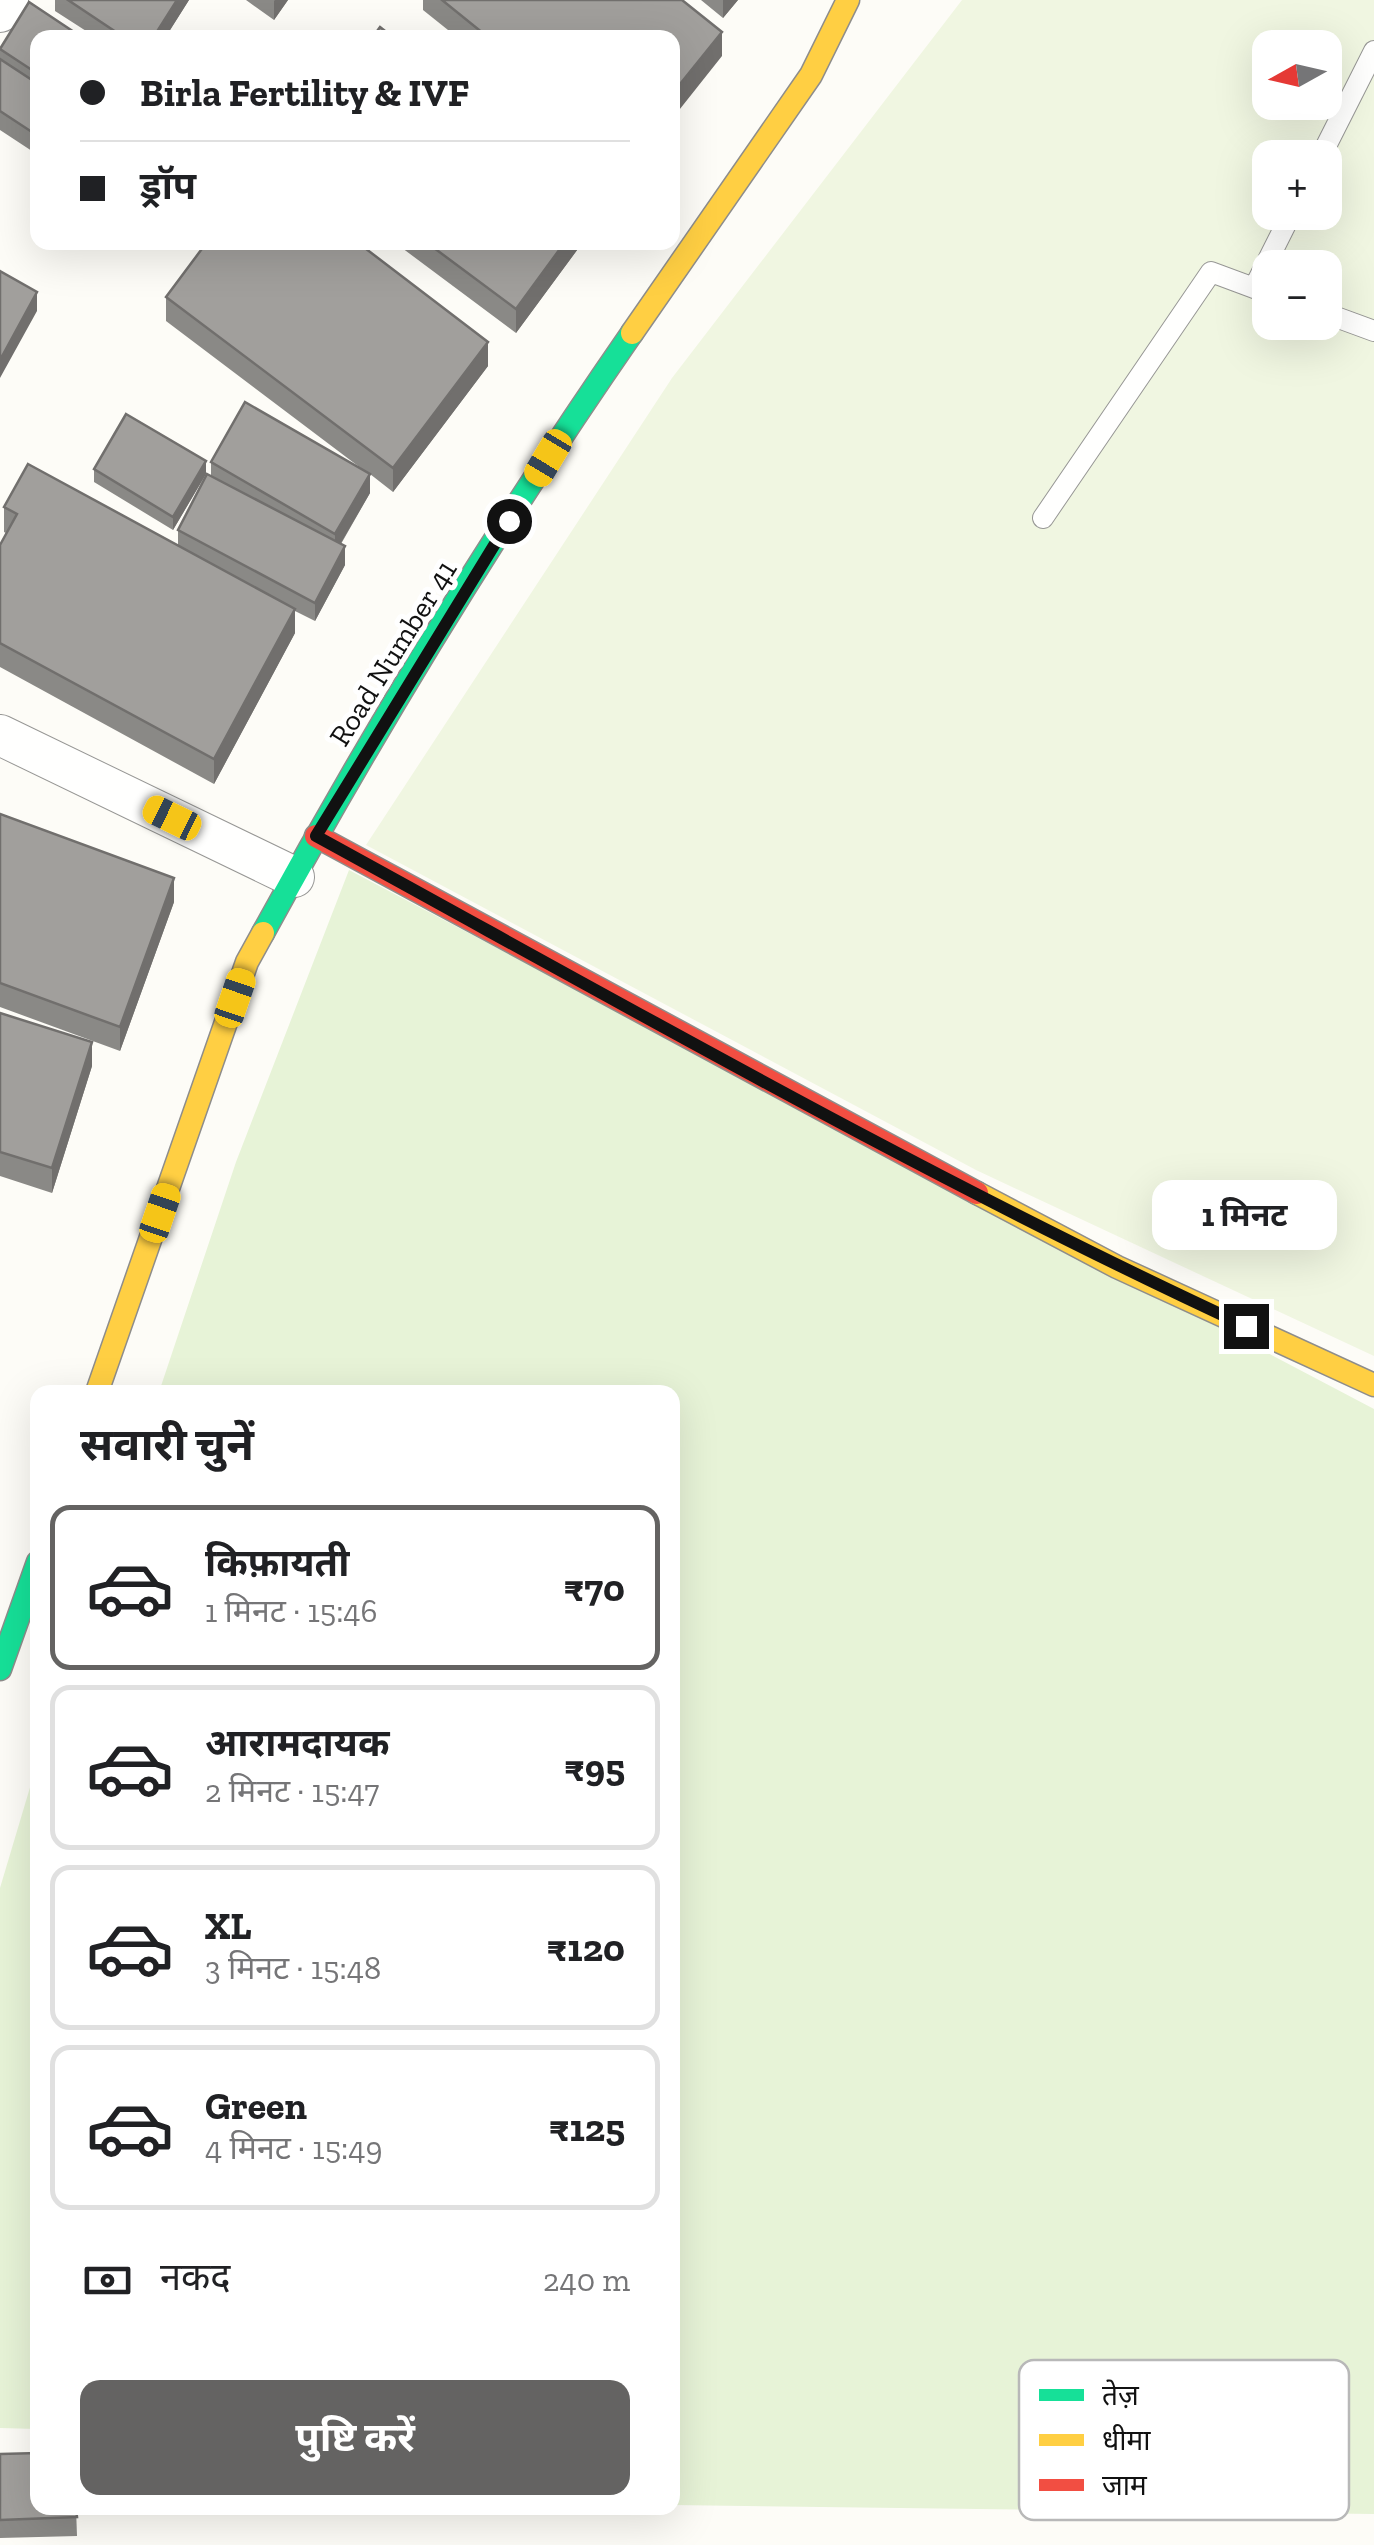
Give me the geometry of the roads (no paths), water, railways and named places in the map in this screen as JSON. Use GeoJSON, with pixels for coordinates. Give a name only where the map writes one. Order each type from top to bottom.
{"type":"FeatureCollection","features":[{"type":"Feature","properties":{"kind":"street"},"geometry":{"type":"LineString","coordinates":[[0,12],[8,0]]}},
{"type":"Feature","properties":{"kind":"street","name":"Road Number 41"},"geometry":{"type":"LineString","coordinates":[[99,1385],[247,962],[316,836],[567,427],[811,75],[848,0]]}},
{"type":"Feature","properties":{"kind":"street"},"geometry":{"type":"LineString","coordinates":[[0,735],[294,876]]}},
{"type":"Feature","properties":{"kind":"street"},"geometry":{"type":"LineString","coordinates":[[316,836],[785,1092],[1117,1267],[1374,1385]]}},
{"type":"Feature","properties":{"kind":"street"},"geometry":{"type":"LineString","coordinates":[[0,1670],[30,1585]]}},
{"type":"Feature","properties":{"kind":"lane"},"geometry":{"type":"LineString","coordinates":[[1329,140],[1374,51]]}},
{"type":"Feature","properties":{"kind":"lane"},"geometry":{"type":"LineString","coordinates":[[1043,518],[1210,272],[1252,287]]}},
{"type":"Feature","properties":{"kind":"lane"},"geometry":{"type":"LineString","coordinates":[[1342,320],[1374,331]]}}]}
